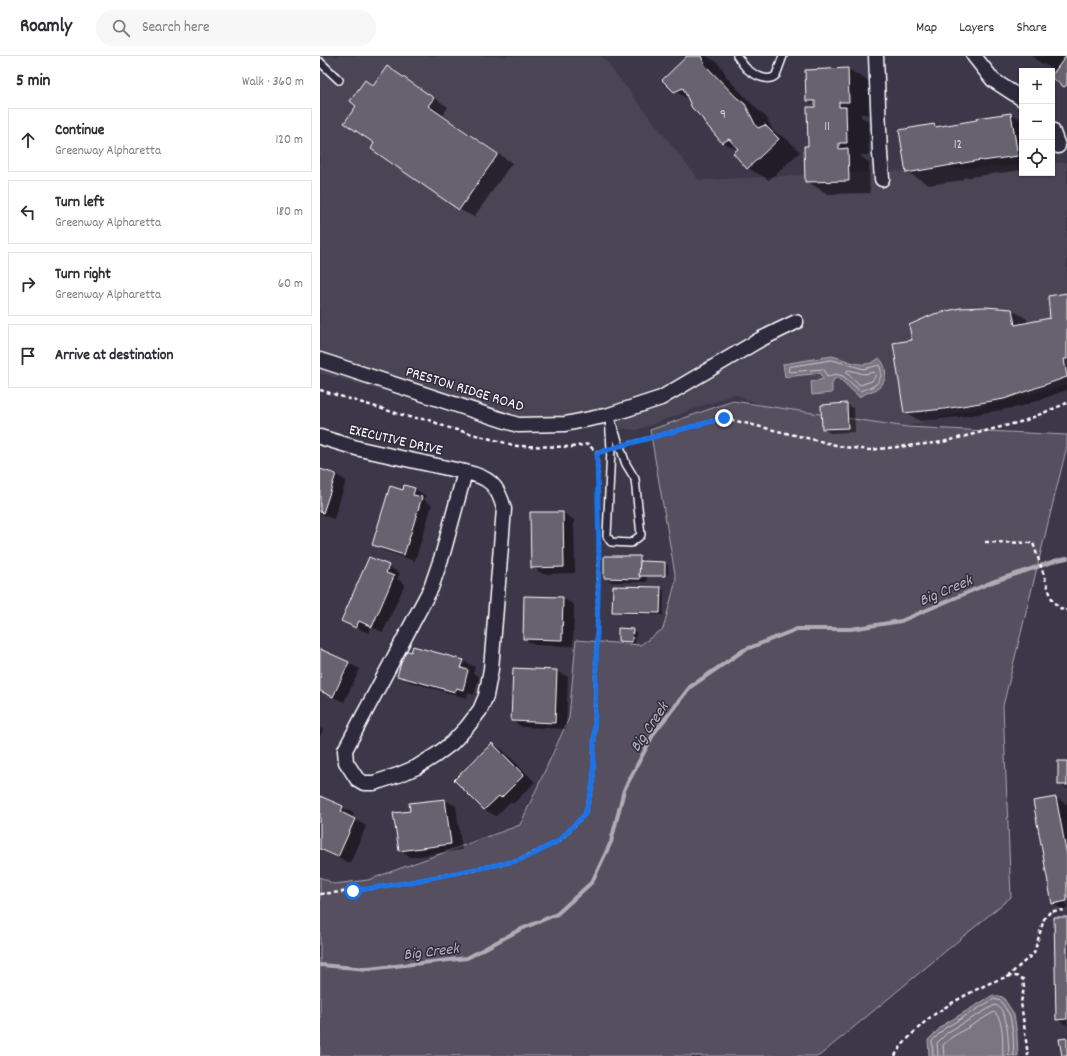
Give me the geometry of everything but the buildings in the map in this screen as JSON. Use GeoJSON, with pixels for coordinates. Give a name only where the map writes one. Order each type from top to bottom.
{"type":"FeatureCollection","features":[{"type":"Feature","properties":{"kind":"street"},"geometry":{"type":"LineString","coordinates":[[876,56],[882,179]]}},
{"type":"Feature","properties":{"kind":"street"},"geometry":{"type":"LineString","coordinates":[[974,56],[993,80],[1019,97]]}},
{"type":"Feature","properties":{"kind":"street"},"geometry":{"type":"LineString","coordinates":[[1055,138],[1058,146]]}},
{"type":"Feature","properties":{"kind":"street","name":"PRESTON RIDGE ROAD"},"geometry":{"type":"LineString","coordinates":[[320,360],[518,425],[565,424],[609,415],[661,398],[761,339],[796,322]]}},
{"type":"Feature","properties":{"kind":"street","name":"EXECUTIVE DRIVE"},"geometry":{"type":"LineString","coordinates":[[320,437],[360,449],[479,475],[491,483],[500,495],[504,509],[491,669],[486,696],[480,710],[467,727],[452,742],[436,755],[417,767],[374,783],[364,783],[357,779],[346,762],[345,750],[431,588],[443,554],[465,472]]}},
{"type":"Feature","properties":{"kind":"lane"},"geometry":{"type":"LineString","coordinates":[[737,56],[748,69],[761,78],[769,79],[775,77],[783,56]]}},
{"type":"Feature","properties":{"kind":"lane"},"geometry":{"type":"LineString","coordinates":[[320,62],[339,80]]}},
{"type":"Feature","properties":{"kind":"lane"},"geometry":{"type":"LineString","coordinates":[[609,415],[626,464],[635,479],[641,535],[631,543],[611,542],[607,536],[611,449],[609,415]]}},
{"type":"Feature","properties":{"kind":"path"},"geometry":{"type":"LineString","coordinates":[[320,390],[410,417],[429,420],[446,427],[517,446],[572,447],[588,444],[597,453],[598,481]]}},
{"type":"Feature","properties":{"kind":"path"},"geometry":{"type":"LineString","coordinates":[[620,446],[724,418],[844,447],[870,450],[943,442],[1024,421],[1067,403]]}},
{"type":"Feature","properties":{"kind":"path"},"geometry":{"type":"LineString","coordinates":[[597,453],[611,449]]}},
{"type":"Feature","properties":{"kind":"path"},"geometry":{"type":"LineString","coordinates":[[320,894],[353,891],[410,882],[516,861],[534,854],[558,841],[585,814],[593,784],[599,535]]}},
{"type":"Feature","properties":{"kind":"path"},"geometry":{"type":"LineString","coordinates":[[985,542],[1033,543],[1035,553],[1053,602],[1064,611],[1067,610]]}},
{"type":"Feature","properties":{"kind":"path"},"geometry":{"type":"LineString","coordinates":[[1007,977],[1034,953],[1044,919],[1051,911],[1067,910]]}},
{"type":"Feature","properties":{"kind":"path"},"geometry":{"type":"LineString","coordinates":[[895,1056],[899,1048],[934,1015],[979,988],[1007,977],[1016,976],[1023,979],[1024,988],[1022,1002],[1028,1056]]}},
{"type":"Feature","properties":{"kind":"shaded area"},"geometry":{"type":"Polygon","coordinates":[[[320,56],[602,56],[699,180],[1019,165],[1019,176],[1055,176],[1055,163],[1067,162],[1067,385],[869,436],[822,432],[735,394],[637,430],[459,413],[320,373],[320,56]]]}},
{"type":"Feature","properties":{"kind":"shaded area"},"geometry":{"type":"Polygon","coordinates":[[[733,401],[907,427],[1067,435],[1067,446],[1003,706],[1011,897],[819,1056],[320,1056],[320,877],[334,884],[368,880],[520,825],[569,718],[576,640],[640,645],[663,629],[676,580],[650,430],[733,401]]]}},
{"type":"Feature","properties":{"kind":"water"},"geometry":{"type":"Polygon","coordinates":[[[832,356],[862,364],[868,364],[879,358],[884,365],[886,374],[885,379],[881,386],[877,389],[859,397],[840,379],[835,378],[832,383],[832,393],[812,395],[811,382],[823,379],[821,373],[785,377],[783,364],[832,356]]]}},
{"type":"Feature","properties":{"kind":"water"},"geometry":{"type":"Polygon","coordinates":[[[993,995],[1003,997],[1014,1014],[1018,1056],[929,1056],[928,1040],[943,1025],[993,995]]]}},
{"type":"Feature","properties":{"kind":"waterway","name":"Big Creek"},"geometry":{"type":"LineString","coordinates":[[320,965],[368,969],[467,958],[519,930],[557,914],[592,882],[611,842],[624,790],[654,733],[690,687],[744,650],[797,629],[851,629],[901,621],[992,582],[1067,558]]}},
{"type":"Feature","properties":{"kind":"route"},"geometry":{"type":"LineString","coordinates":[[353,891],[410,882],[516,861],[534,854],[558,841],[585,814],[593,784],[599,558],[597,453],[724,418]]}}]}
